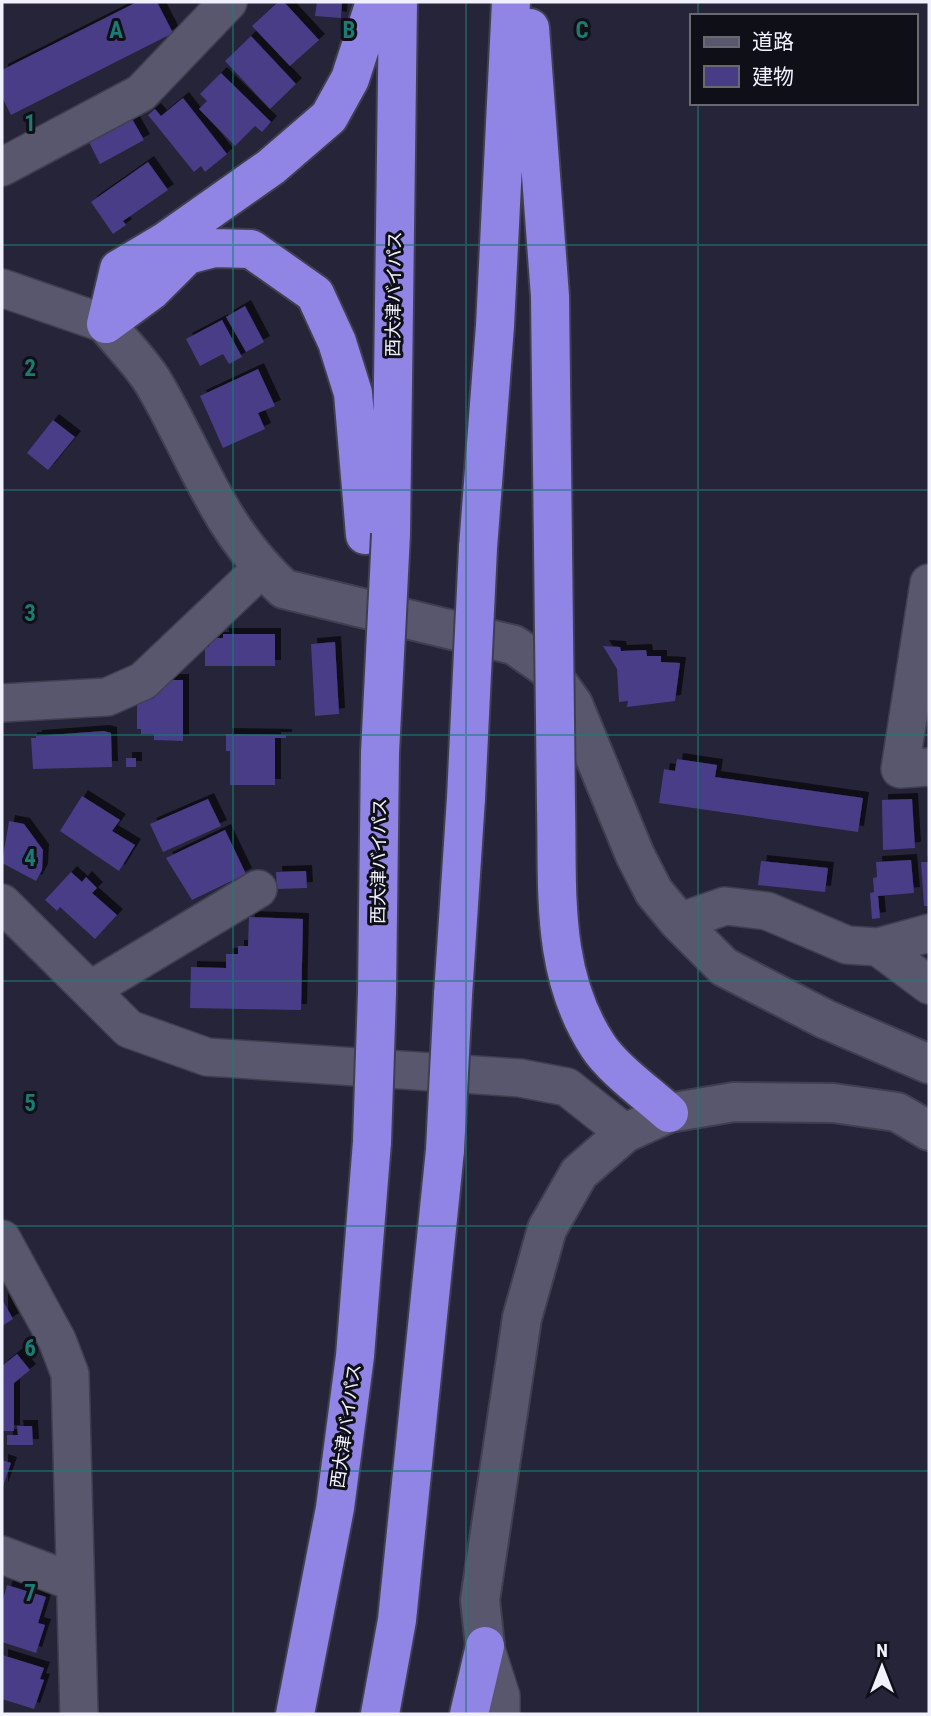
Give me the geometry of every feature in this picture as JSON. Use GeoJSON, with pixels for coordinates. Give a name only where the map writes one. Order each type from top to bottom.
{"type":"FeatureCollection","features":[{"type":"Feature","properties":{"kind":"highway"},"geometry":{"type":"LineString","coordinates":[[106,324],[119,269],[166,241],[271,167],[329,117],[350,79],[375,2]]}},
{"type":"Feature","properties":{"kind":"highway","name":"西大津バイパス"},"geometry":{"type":"LineString","coordinates":[[295,1714],[335,1508],[355,1356],[372,1142],[380,861],[378,534],[398,2]]}},
{"type":"Feature","properties":{"kind":"highway"},"geometry":{"type":"LineString","coordinates":[[380,1714],[397,1620],[445,1150],[478,548],[495,326],[512,2]]}},
{"type":"Feature","properties":{"kind":"highway"},"geometry":{"type":"LineString","coordinates":[[528,2],[550,296],[559,938],[570,991],[599,1048],[669,1113]]}},
{"type":"Feature","properties":{"kind":"highway"},"geometry":{"type":"LineString","coordinates":[[106,324],[151,291],[187,255],[214,248],[251,249],[316,294],[337,342],[353,393],[378,534]]}},
{"type":"Feature","properties":{"kind":"highway"},"geometry":{"type":"LineString","coordinates":[[469,1714],[485,1646]]}},
{"type":"Feature","properties":{"kind":"street"},"geometry":{"type":"LineString","coordinates":[[2,167],[141,93],[228,2]]}},
{"type":"Feature","properties":{"kind":"street"},"geometry":{"type":"LineString","coordinates":[[2,289],[106,324],[152,381],[202,482],[234,533],[262,568],[284,589],[514,645],[547,668],[573,705],[649,883],[679,922],[724,967],[825,1019],[929,1064]]}},
{"type":"Feature","properties":{"kind":"street"},"geometry":{"type":"LineString","coordinates":[[2,703],[107,698],[133,686],[201,630],[262,568]]}},
{"type":"Feature","properties":{"kind":"street"},"geometry":{"type":"LineString","coordinates":[[929,583],[900,769],[929,767]]}},
{"type":"Feature","properties":{"kind":"street"},"geometry":{"type":"LineString","coordinates":[[90,990],[258,889]]}},
{"type":"Feature","properties":{"kind":"street"},"geometry":{"type":"LineString","coordinates":[[2,903],[129,1029],[207,1057],[520,1078],[567,1087],[625,1133]]}},
{"type":"Feature","properties":{"kind":"street"},"geometry":{"type":"LineString","coordinates":[[679,922],[724,906],[767,911],[847,945],[878,947],[929,933]]}},
{"type":"Feature","properties":{"kind":"street"},"geometry":{"type":"LineString","coordinates":[[878,947],[929,985]]}},
{"type":"Feature","properties":{"kind":"street"},"geometry":{"type":"LineString","coordinates":[[501,1714],[501,1696],[485,1646],[480,1600],[522,1318],[547,1229],[579,1173],[625,1133],[669,1113],[734,1102],[833,1103],[897,1112],[929,1131]]}},
{"type":"Feature","properties":{"kind":"street"},"geometry":{"type":"LineString","coordinates":[[2,1239],[57,1340],[70,1374],[79,1714]]}},
{"type":"Feature","properties":{"kind":"street"},"geometry":{"type":"LineString","coordinates":[[2,1555],[74,1581]]}},
{"type":"Feature","properties":{"kind":"building"},"geometry":{"type":"Polygon","coordinates":[[[137,2],[157,2],[173,33],[11,115],[2,97],[2,70],[137,2]]]}},
{"type":"Feature","properties":{"kind":"building"},"geometry":{"type":"Polygon","coordinates":[[[278,2],[284,2],[319,40],[290,66],[252,26],[278,2]]]}},
{"type":"Feature","properties":{"kind":"building"},"geometry":{"type":"Polygon","coordinates":[[[317,2],[342,2],[341,18],[315,16],[317,2]]]}},
{"type":"Feature","properties":{"kind":"building"},"geometry":{"type":"Polygon","coordinates":[[[251,36],[296,84],[270,109],[225,61],[251,36]]]}},
{"type":"Feature","properties":{"kind":"building"},"geometry":{"type":"Polygon","coordinates":[[[221,73],[271,122],[262,132],[255,126],[235,146],[199,109],[207,101],[200,94],[221,73]]]}},
{"type":"Feature","properties":{"kind":"building"},"geometry":{"type":"Polygon","coordinates":[[[183,98],[227,154],[205,172],[201,166],[194,172],[148,115],[155,109],[161,116],[183,98]]]}},
{"type":"Feature","properties":{"kind":"building"},"geometry":{"type":"Polygon","coordinates":[[[131,117],[144,140],[100,164],[88,140],[131,117]]]}},
{"type":"Feature","properties":{"kind":"building"},"geometry":{"type":"Polygon","coordinates":[[[148,162],[168,190],[123,221],[126,225],[113,234],[91,202],[148,162]]]}},
{"type":"Feature","properties":{"kind":"building"},"geometry":{"type":"Polygon","coordinates":[[[245,306],[264,342],[246,352],[226,317],[245,306]]]}},
{"type":"Feature","properties":{"kind":"building"},"geometry":{"type":"Polygon","coordinates":[[[222,320],[242,357],[229,364],[223,354],[200,366],[186,339],[222,320]]]}},
{"type":"Feature","properties":{"kind":"building"},"geometry":{"type":"Polygon","coordinates":[[[258,369],[275,406],[258,413],[265,429],[223,448],[200,396],[258,369]]]}},
{"type":"Feature","properties":{"kind":"building"},"geometry":{"type":"Polygon","coordinates":[[[53,420],[75,437],[48,470],[27,453],[53,420]]]}},
{"type":"Feature","properties":{"kind":"building"},"geometry":{"type":"Polygon","coordinates":[[[223,634],[275,634],[275,666],[205,666],[205,647],[209,647],[209,638],[223,638],[223,634]]]}},
{"type":"Feature","properties":{"kind":"building"},"geometry":{"type":"Polygon","coordinates":[[[335,642],[339,714],[315,716],[311,644],[335,642]]]}},
{"type":"Feature","properties":{"kind":"building"},"geometry":{"type":"Polygon","coordinates":[[[603,646],[620,647],[621,651],[646,650],[647,656],[661,656],[661,662],[680,663],[675,701],[627,707],[628,701],[619,702],[617,669],[603,646]]]}},
{"type":"Feature","properties":{"kind":"building"},"geometry":{"type":"Polygon","coordinates":[[[162,680],[183,680],[183,741],[154,740],[154,734],[141,734],[141,729],[137,729],[137,702],[154,698],[154,689],[162,689],[162,680]]]}},
{"type":"Feature","properties":{"kind":"building"},"geometry":{"type":"Polygon","coordinates":[[[104,731],[111,733],[112,767],[33,769],[31,738],[104,731]]]}},
{"type":"Feature","properties":{"kind":"building"},"geometry":{"type":"Polygon","coordinates":[[[226,734],[286,735],[286,738],[275,738],[275,785],[230,785],[230,751],[226,751],[226,734]]]}},
{"type":"Feature","properties":{"kind":"building"},"geometry":{"type":"Polygon","coordinates":[[[126,758],[136,758],[136,767],[126,767],[126,758]]]}},
{"type":"Feature","properties":{"kind":"building"},"geometry":{"type":"Polygon","coordinates":[[[677,759],[717,765],[715,777],[863,798],[858,832],[659,803],[664,769],[675,771],[677,759]]]}},
{"type":"Feature","properties":{"kind":"building"},"geometry":{"type":"Polygon","coordinates":[[[82,796],[120,820],[112,831],[135,845],[119,871],[60,831],[82,796]]]}},
{"type":"Feature","properties":{"kind":"building"},"geometry":{"type":"Polygon","coordinates":[[[208,799],[221,826],[163,852],[150,824],[208,799]]]}},
{"type":"Feature","properties":{"kind":"building"},"geometry":{"type":"Polygon","coordinates":[[[912,799],[915,848],[883,850],[882,800],[912,799]]]}},
{"type":"Feature","properties":{"kind":"building"},"geometry":{"type":"Polygon","coordinates":[[[9,821],[24,824],[43,850],[42,870],[36,881],[2,863],[9,821]]]}},
{"type":"Feature","properties":{"kind":"building"},"geometry":{"type":"Polygon","coordinates":[[[225,830],[246,874],[192,900],[166,858],[225,830]]]}},
{"type":"Feature","properties":{"kind":"building"},"geometry":{"type":"Polygon","coordinates":[[[911,860],[914,893],[878,896],[880,918],[872,919],[870,893],[874,892],[873,878],[877,877],[876,862],[911,860]]]}},
{"type":"Feature","properties":{"kind":"building"},"geometry":{"type":"Polygon","coordinates":[[[761,861],[828,868],[825,892],[758,885],[761,861]]]}},
{"type":"Feature","properties":{"kind":"building"},"geometry":{"type":"Polygon","coordinates":[[[921,862],[929,862],[929,906],[924,906],[921,862]]]}},
{"type":"Feature","properties":{"kind":"building"},"geometry":{"type":"Polygon","coordinates":[[[306,871],[307,888],[277,889],[276,872],[306,871]]]}},
{"type":"Feature","properties":{"kind":"building"},"geometry":{"type":"Polygon","coordinates":[[[71,872],[82,882],[86,877],[97,888],[92,893],[117,915],[95,939],[60,907],[57,911],[45,900],[71,872]]]}},
{"type":"Feature","properties":{"kind":"building"},"geometry":{"type":"Polygon","coordinates":[[[249,917],[303,919],[301,1010],[190,1008],[191,967],[226,968],[226,954],[238,954],[238,946],[248,946],[249,917]]]}},
{"type":"Feature","properties":{"kind":"building"},"geometry":{"type":"Polygon","coordinates":[[[2,1299],[13,1319],[2,1326],[2,1299]]]}},
{"type":"Feature","properties":{"kind":"building"},"geometry":{"type":"Polygon","coordinates":[[[17,1354],[30,1370],[14,1383],[14,1431],[2,1431],[2,1366],[17,1354]]]}},
{"type":"Feature","properties":{"kind":"building"},"geometry":{"type":"Polygon","coordinates":[[[17,1426],[32,1426],[33,1445],[7,1445],[7,1435],[18,1435],[17,1426]]]}},
{"type":"Feature","properties":{"kind":"building"},"geometry":{"type":"Polygon","coordinates":[[[2,1460],[11,1463],[2,1489],[2,1460]]]}},
{"type":"Feature","properties":{"kind":"building"},"geometry":{"type":"Polygon","coordinates":[[[7,1585],[46,1597],[38,1623],[45,1625],[36,1653],[2,1642],[2,1603],[7,1585]]]}},
{"type":"Feature","properties":{"kind":"building"},"geometry":{"type":"Polygon","coordinates":[[[2,1655],[44,1668],[40,1679],[44,1680],[34,1709],[2,1699],[2,1655]]]}}]}
